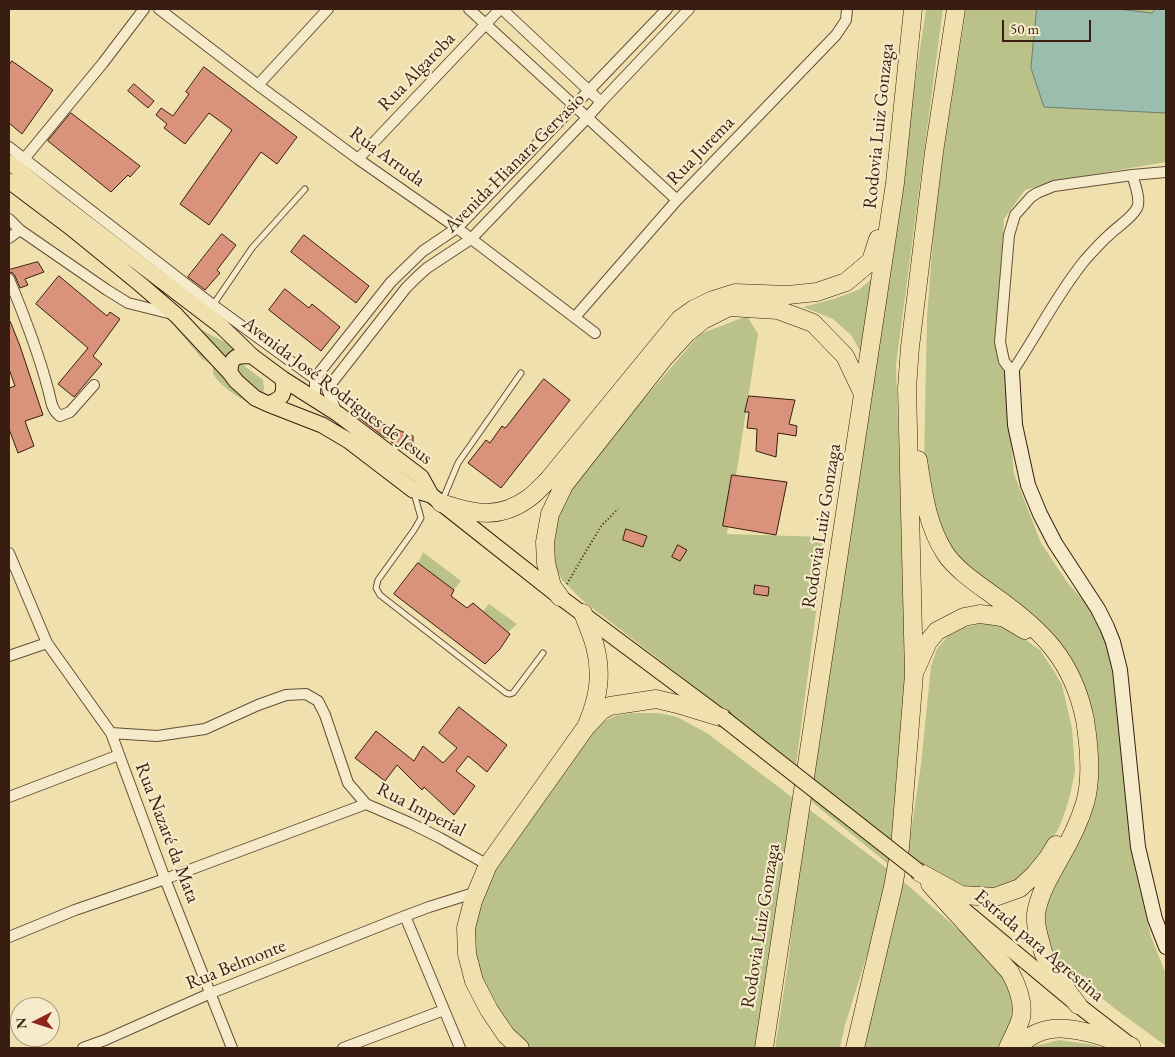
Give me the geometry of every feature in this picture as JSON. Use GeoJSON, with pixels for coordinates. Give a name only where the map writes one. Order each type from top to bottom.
{"type":"FeatureCollection","features":[{"type":"Feature","properties":{"kind":"highway","name":"Rodovia Luiz Gonzaga"},"geometry":{"type":"LineString","coordinates":[[764,1048],[895,184],[913,9]]}},
{"type":"Feature","properties":{"kind":"highway"},"geometry":{"type":"LineString","coordinates":[[857,1046],[900,848],[914,674],[907,388],[910,347],[934,152],[956,9]]}},
{"type":"Feature","properties":{"kind":"highway"},"geometry":{"type":"LineString","coordinates":[[436,499],[465,511],[496,513],[510,509],[530,497],[549,479],[680,319],[694,309],[712,300],[735,293],[788,295],[817,292],[846,282],[871,261],[895,184]]}},
{"type":"Feature","properties":{"kind":"highway"},"geometry":{"type":"LineString","coordinates":[[560,597],[552,586],[546,563],[545,542],[550,514],[564,485],[664,358],[687,333],[703,320],[729,307],[778,310],[813,323],[845,356],[863,394]]}},
{"type":"Feature","properties":{"kind":"highway"},"geometry":{"type":"LineString","coordinates":[[907,388],[927,513],[933,530],[946,555],[977,584],[1018,613],[1045,638],[1069,671],[1079,696],[1088,742],[1089,766],[1085,802],[1076,829],[1043,889],[1036,914],[1045,958],[1078,1005]]}},
{"type":"Feature","properties":{"kind":"highway"},"geometry":{"type":"LineString","coordinates":[[582,613],[595,644],[599,679],[595,705],[586,727]]}},
{"type":"Feature","properties":{"kind":"highway"},"geometry":{"type":"LineString","coordinates":[[914,674],[928,642],[937,631],[964,617],[980,614],[1005,618],[1031,634],[1047,651],[1061,672],[1074,708],[1080,759],[1080,776],[1071,817],[1048,858],[1020,888],[995,897],[961,895],[919,872]]}},
{"type":"Feature","properties":{"kind":"highway"},"geometry":{"type":"LineString","coordinates":[[520,1048],[506,1036],[493,1016],[474,981],[467,954],[466,928],[473,902],[488,865],[586,727],[601,711],[610,706],[656,699],[723,718]]}},
{"type":"Feature","properties":{"kind":"highway"},"geometry":{"type":"LineString","coordinates":[[919,872],[1010,972],[1016,982],[1022,1006],[1021,1018],[1008,1048]]}},
{"type":"Feature","properties":{"kind":"highway"},"geometry":{"type":"LineString","coordinates":[[1018,1048],[1024,1040],[1048,1029],[1084,1031],[1132,1047]]}},
{"type":"Feature","properties":{"kind":"main road","name":"Avenida José Rodrigues de Jesus"},"geometry":{"type":"LineString","coordinates":[[9,162],[222,326],[252,356],[283,379],[338,414],[421,477],[436,499]]}},
{"type":"Feature","properties":{"kind":"main road","name":"Avenida José Rodrigues de Jesus"},"geometry":{"type":"LineString","coordinates":[[9,181],[70,227],[176,315],[249,393],[268,404],[322,425],[342,437],[413,490],[436,499]]}},
{"type":"Feature","properties":{"kind":"main road"},"geometry":{"type":"LineString","coordinates":[[230,373],[230,364],[234,358],[240,355],[252,356]]}},
{"type":"Feature","properties":{"kind":"main road"},"geometry":{"type":"LineString","coordinates":[[268,404],[278,401],[283,395],[283,379]]}},
{"type":"Feature","properties":{"kind":"main road","name":"Estrada para Agrestina"},"geometry":{"type":"LineString","coordinates":[[436,499],[560,597],[723,718],[919,872],[1078,1005],[1132,1047]]}},
{"type":"Feature","properties":{"kind":"street"},"geometry":{"type":"LineString","coordinates":[[24,159],[144,9]]}},
{"type":"Feature","properties":{"kind":"street","name":"Rua Arruda"},"geometry":{"type":"LineString","coordinates":[[159,9],[358,159],[457,228],[595,333]]}},
{"type":"Feature","properties":{"kind":"street"},"geometry":{"type":"LineString","coordinates":[[258,85],[328,9]]}},
{"type":"Feature","properties":{"kind":"street"},"geometry":{"type":"LineString","coordinates":[[469,9],[677,200]]}},
{"type":"Feature","properties":{"kind":"street"},"geometry":{"type":"LineString","coordinates":[[501,9],[600,102]]}},
{"type":"Feature","properties":{"kind":"street","name":"Rua Algaroba"},"geometry":{"type":"LineString","coordinates":[[358,159],[501,9]]}},
{"type":"Feature","properties":{"kind":"street","name":"Avenida Hianara Gervasio"},"geometry":{"type":"LineString","coordinates":[[315,378],[391,282],[423,251],[457,228],[667,9]]}},
{"type":"Feature","properties":{"kind":"street","name":"Avenida Hianara Gervasio"},"geometry":{"type":"LineString","coordinates":[[327,389],[406,288],[427,268],[471,239],[689,9]]}},
{"type":"Feature","properties":{"kind":"street","name":"Rua Jurema"},"geometry":{"type":"LineString","coordinates":[[575,317],[677,200],[836,35],[846,20],[847,9]]}},
{"type":"Feature","properties":{"kind":"street"},"geometry":{"type":"LineString","coordinates":[[9,148],[213,305],[315,378],[327,389],[338,414]]}},
{"type":"Feature","properties":{"kind":"street"},"geometry":{"type":"LineString","coordinates":[[9,156],[24,159]]}},
{"type":"Feature","properties":{"kind":"street"},"geometry":{"type":"LineString","coordinates":[[1166,172],[1054,186],[1031,197],[1015,215],[1009,235],[1000,342],[1004,361],[1012,372],[1014,425],[1028,485],[1055,543],[1098,609],[1113,642],[1120,670],[1138,847],[1155,919],[1166,947]]}},
{"type":"Feature","properties":{"kind":"street"},"geometry":{"type":"LineString","coordinates":[[1012,372],[1069,281],[1087,258],[1137,208],[1138,191],[1132,175]]}},
{"type":"Feature","properties":{"kind":"street"},"geometry":{"type":"LineString","coordinates":[[9,219],[20,230],[107,290],[128,302],[176,315]]}},
{"type":"Feature","properties":{"kind":"street"},"geometry":{"type":"LineString","coordinates":[[9,238],[20,230]]}},
{"type":"Feature","properties":{"kind":"street"},"geometry":{"type":"LineString","coordinates":[[9,279],[36,347],[54,410],[60,416],[70,412],[94,385]]}},
{"type":"Feature","properties":{"kind":"street"},"geometry":{"type":"LineString","coordinates":[[315,378],[315,400]]}},
{"type":"Feature","properties":{"kind":"street","name":"Rua Nazaré da Mata"},"geometry":{"type":"LineString","coordinates":[[9,557],[47,643],[111,732],[165,879],[232,1048]]}},
{"type":"Feature","properties":{"kind":"street"},"geometry":{"type":"LineString","coordinates":[[9,656],[47,643]]}},
{"type":"Feature","properties":{"kind":"street","name":"Rua Imperial"},"geometry":{"type":"LineString","coordinates":[[111,732],[157,736],[205,729],[258,705],[286,695],[306,694],[318,701],[325,715],[348,783],[366,804],[410,823],[488,865]]}},
{"type":"Feature","properties":{"kind":"street"},"geometry":{"type":"LineString","coordinates":[[9,797],[119,755]]}},
{"type":"Feature","properties":{"kind":"street"},"geometry":{"type":"LineString","coordinates":[[9,937],[74,910],[165,879],[366,804]]}},
{"type":"Feature","properties":{"kind":"street","name":"Rua Belmonte"},"geometry":{"type":"LineString","coordinates":[[83,1048],[106,1044],[211,993],[404,916],[477,892]]}},
{"type":"Feature","properties":{"kind":"street"},"geometry":{"type":"LineString","coordinates":[[404,916],[460,1048]]}},
{"type":"Feature","properties":{"kind":"street"},"geometry":{"type":"LineString","coordinates":[[343,1048],[444,1010]]}},
{"type":"Feature","properties":{"kind":"lane"},"geometry":{"type":"LineString","coordinates":[[222,326],[213,305],[252,248],[305,189]]}},
{"type":"Feature","properties":{"kind":"lane"},"geometry":{"type":"LineString","coordinates":[[436,499],[458,463],[521,373]]}},
{"type":"Feature","properties":{"kind":"lane"},"geometry":{"type":"LineString","coordinates":[[413,490],[421,518],[378,580],[376,588],[380,595],[506,693],[513,693],[543,653]]}},
{"type":"Feature","properties":{"kind":"path"},"geometry":{"type":"LineString","coordinates":[[560,597],[602,524],[618,509]]}},
{"type":"Feature","properties":{"kind":"green space"},"geometry":{"type":"Polygon","coordinates":[[[926,9],[943,9],[896,365],[905,626],[905,705],[892,867],[807,798],[926,9]]]}},
{"type":"Feature","properties":{"kind":"green space"},"geometry":{"type":"Polygon","coordinates":[[[966,9],[1166,9],[1166,162],[1054,181],[1025,190],[1004,219],[996,343],[1005,375],[1014,474],[1041,543],[1067,582],[1090,608],[1103,635],[1114,669],[1130,847],[1151,937],[1166,974],[1166,1046],[1114,1008],[1057,962],[1045,940],[1040,920],[1046,895],[1095,794],[1077,673],[953,553],[937,525],[924,462],[927,317],[936,201],[966,9]]]}},
{"type":"Feature","properties":{"kind":"green space"},"geometry":{"type":"Polygon","coordinates":[[[880,271],[864,358],[851,335],[833,319],[803,307],[834,299],[860,289],[880,271]]]}},
{"type":"Feature","properties":{"kind":"green space"},"geometry":{"type":"Polygon","coordinates":[[[140,284],[188,323],[252,356],[234,358],[263,380],[263,395],[250,403],[235,395],[224,386],[215,377],[213,365],[202,359],[140,284]]]}},
{"type":"Feature","properties":{"kind":"green space"},"geometry":{"type":"Polygon","coordinates":[[[747,316],[758,334],[727,534],[826,537],[796,765],[582,600],[562,580],[555,566],[550,538],[570,485],[700,334],[747,316]]]}},
{"type":"Feature","properties":{"kind":"green space"},"geometry":{"type":"Polygon","coordinates":[[[423,552],[461,581],[454,590],[418,563],[423,552]]]}},
{"type":"Feature","properties":{"kind":"green space"},"geometry":{"type":"Polygon","coordinates":[[[489,604],[517,624],[508,632],[483,611],[489,604]]]}},
{"type":"Feature","properties":{"kind":"green space"},"geometry":{"type":"Polygon","coordinates":[[[986,622],[999,624],[1040,650],[1054,671],[1062,685],[1072,728],[1075,771],[1066,809],[1059,828],[1044,851],[1015,885],[991,892],[963,891],[913,858],[908,851],[921,765],[931,666],[937,649],[947,637],[963,628],[986,622]]]}},
{"type":"Feature","properties":{"kind":"green space"},"geometry":{"type":"Polygon","coordinates":[[[632,713],[659,713],[677,717],[707,733],[797,801],[755,1048],[525,1048],[494,1009],[472,951],[473,925],[491,866],[597,725],[615,716],[632,713]]]}},
{"type":"Feature","properties":{"kind":"green space"},"geometry":{"type":"Polygon","coordinates":[[[806,807],[893,873],[845,1025],[840,1048],[775,1048],[788,964],[806,807]]]}},
{"type":"Feature","properties":{"kind":"green space"},"geometry":{"type":"Polygon","coordinates":[[[897,876],[1008,973],[1019,1005],[1005,1048],[862,1048],[897,876]]]}},
{"type":"Feature","properties":{"kind":"green space"},"geometry":{"type":"Polygon","coordinates":[[[1059,1040],[1094,1045],[1102,1048],[1030,1048],[1059,1040]]]}},
{"type":"Feature","properties":{"kind":"shaded area"},"geometry":{"type":"Polygon","coordinates":[[[1037,9],[1118,9],[1152,13],[1156,9],[1166,9],[1166,113],[1044,107],[1031,68],[1037,9]]]}},
{"type":"Feature","properties":{"kind":"building"},"geometry":{"type":"Polygon","coordinates":[[[12,61],[53,90],[22,134],[9,123],[9,66],[12,61]]]}},
{"type":"Feature","properties":{"kind":"building"},"geometry":{"type":"Polygon","coordinates":[[[204,67],[297,137],[277,164],[261,152],[209,225],[180,204],[232,130],[209,113],[185,144],[164,128],[167,124],[156,115],[161,108],[173,116],[189,94],[186,92],[204,67]]]}},
{"type":"Feature","properties":{"kind":"building"},"geometry":{"type":"Polygon","coordinates":[[[134,84],[154,101],[148,108],[128,91],[134,84]]]}},
{"type":"Feature","properties":{"kind":"building"},"geometry":{"type":"Polygon","coordinates":[[[71,113],[140,166],[130,177],[128,175],[111,192],[48,141],[71,113]]]}},
{"type":"Feature","properties":{"kind":"building"},"geometry":{"type":"Polygon","coordinates":[[[222,234],[236,245],[217,270],[220,273],[205,290],[188,277],[222,234]]]}},
{"type":"Feature","properties":{"kind":"building"},"geometry":{"type":"Polygon","coordinates":[[[304,235],[369,286],[356,303],[291,252],[304,235]]]}},
{"type":"Feature","properties":{"kind":"building"},"geometry":{"type":"Polygon","coordinates":[[[38,262],[44,272],[25,279],[28,285],[20,288],[15,276],[9,270],[38,262]]]}},
{"type":"Feature","properties":{"kind":"building"},"geometry":{"type":"Polygon","coordinates":[[[59,276],[107,316],[110,312],[120,319],[93,356],[102,364],[74,397],[58,384],[88,348],[36,304],[59,276]]]}},
{"type":"Feature","properties":{"kind":"building"},"geometry":{"type":"Polygon","coordinates":[[[285,289],[309,308],[312,304],[340,327],[321,351],[269,310],[285,289]]]}},
{"type":"Feature","properties":{"kind":"building"},"geometry":{"type":"Polygon","coordinates":[[[9,321],[20,346],[43,415],[25,421],[34,446],[18,453],[9,429],[9,388],[15,386],[9,369],[9,321]]]}},
{"type":"Feature","properties":{"kind":"building"},"geometry":{"type":"Polygon","coordinates":[[[544,379],[570,400],[501,488],[468,463],[486,440],[490,443],[502,426],[505,428],[544,379]]]}},
{"type":"Feature","properties":{"kind":"building"},"geometry":{"type":"Polygon","coordinates":[[[749,396],[795,400],[789,424],[797,426],[796,436],[778,433],[776,457],[756,451],[757,429],[747,428],[749,412],[745,412],[749,396]]]}},
{"type":"Feature","properties":{"kind":"building"},"geometry":{"type":"Polygon","coordinates":[[[361,413],[366,417],[413,436],[413,454],[391,442],[392,439],[384,437],[358,417],[361,413]]]}},
{"type":"Feature","properties":{"kind":"building"},"geometry":{"type":"Polygon","coordinates":[[[732,475],[787,482],[776,535],[723,526],[732,475]]]}},
{"type":"Feature","properties":{"kind":"building"},"geometry":{"type":"Polygon","coordinates":[[[626,529],[647,536],[643,547],[623,540],[626,529]]]}},
{"type":"Feature","properties":{"kind":"building"},"geometry":{"type":"Polygon","coordinates":[[[678,545],[687,550],[680,561],[672,557],[678,545]]]}},
{"type":"Feature","properties":{"kind":"building"},"geometry":{"type":"Polygon","coordinates":[[[418,563],[454,590],[451,596],[467,608],[473,603],[510,634],[500,649],[485,664],[394,594],[418,563]]]}},
{"type":"Feature","properties":{"kind":"building"},"geometry":{"type":"Polygon","coordinates":[[[755,585],[769,587],[768,596],[754,594],[755,585]]]}},
{"type":"Feature","properties":{"kind":"building"},"geometry":{"type":"Polygon","coordinates":[[[459,707],[507,745],[487,772],[468,756],[456,771],[475,786],[454,815],[424,787],[422,790],[397,765],[385,781],[355,758],[376,731],[414,761],[423,746],[443,763],[457,748],[439,733],[459,707]]]}}]}
